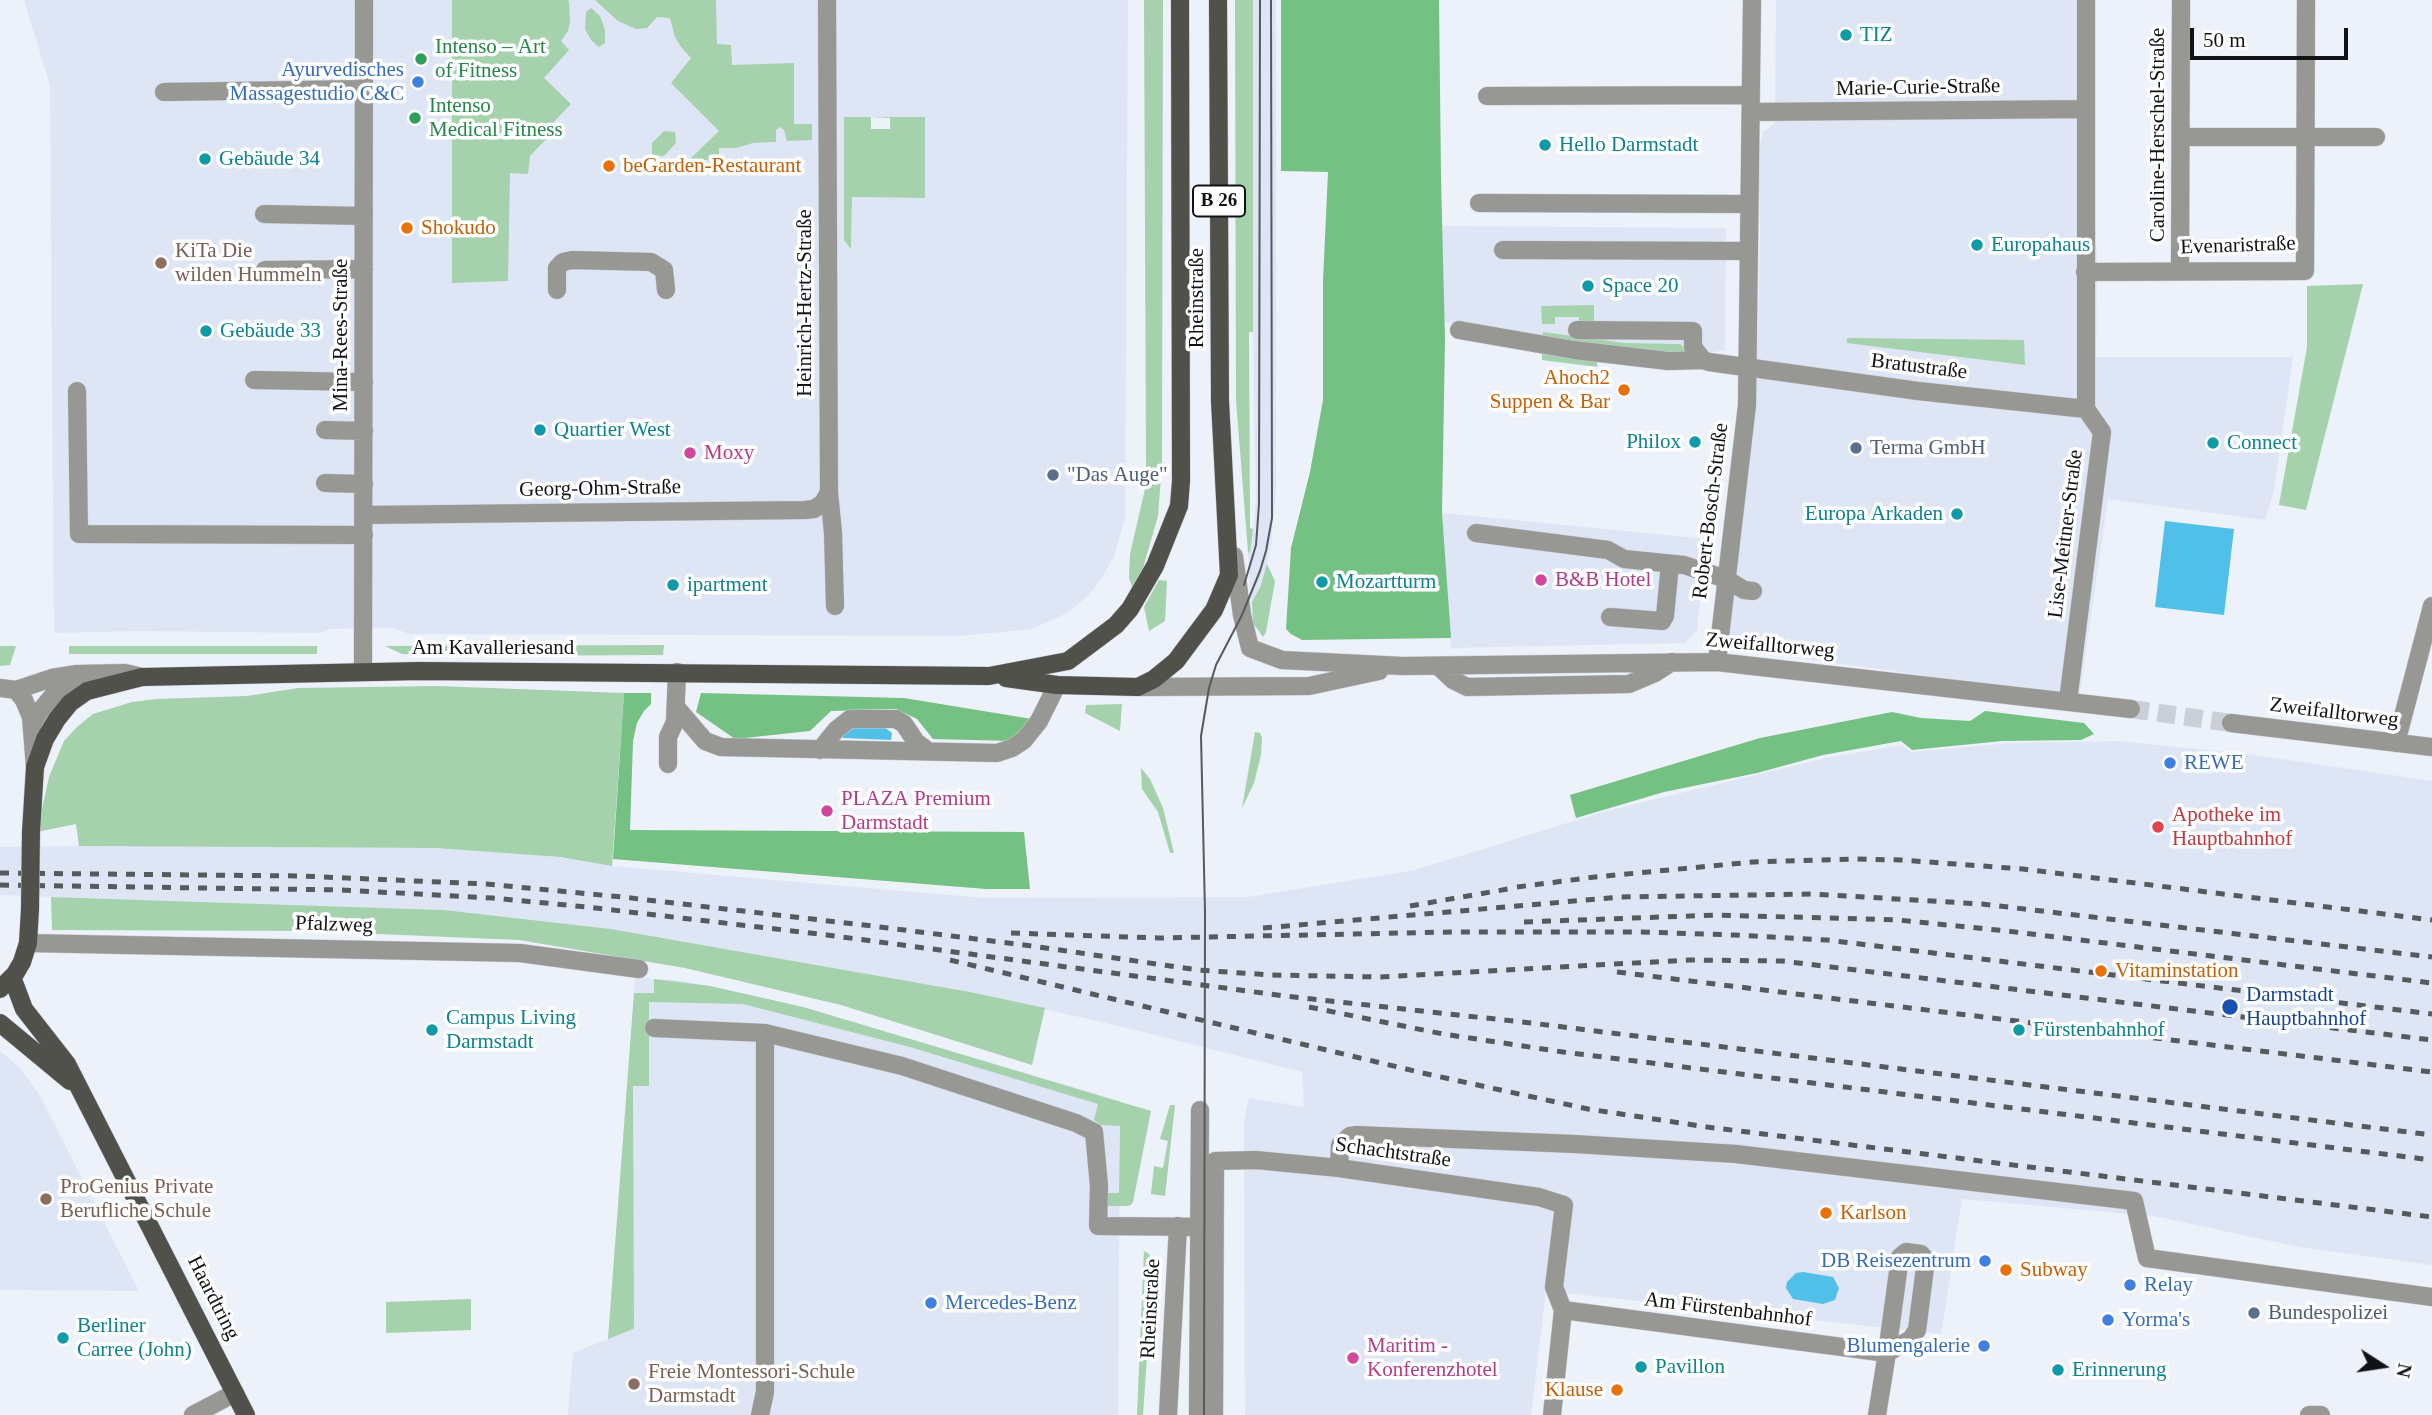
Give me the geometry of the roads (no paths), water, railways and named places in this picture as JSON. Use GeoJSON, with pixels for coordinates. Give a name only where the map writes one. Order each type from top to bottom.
{"type":"FeatureCollection","features":[{"type":"Feature","properties":{"kind":"main road","name":"Rheinstraße"},"geometry":{"type":"LineString","coordinates":[[1179,506],[1180,0]]}},
{"type":"Feature","properties":{"kind":"main road","name":"Rheinstraße"},"geometry":{"type":"LineString","coordinates":[[1138,687],[1154,679],[1176,660],[1213,610],[1229,575],[1220,401],[1218,0]]}},
{"type":"Feature","properties":{"kind":"main road","name":"Am Kavalleriesand"},"geometry":{"type":"LineString","coordinates":[[989,676],[1068,661],[1116,625],[1140,594],[1168,537],[1179,506]]}},
{"type":"Feature","properties":{"kind":"main road","name":"Am Kavalleriesand"},"geometry":{"type":"LineString","coordinates":[[142,677],[363,671],[677,672],[989,676],[1057,685],[1138,687]]}},
{"type":"Feature","properties":{"kind":"main road"},"geometry":{"type":"LineString","coordinates":[[6,983],[22,962],[28,943],[35,767],[50,729],[64,709],[78,696],[110,684],[142,677]]}},
{"type":"Feature","properties":{"kind":"main road","name":"Haardtring"},"geometry":{"type":"LineString","coordinates":[[6,983],[67,1064],[246,1415]]}},
{"type":"Feature","properties":{"kind":"main road","name":"Haardtring"},"geometry":{"type":"LineString","coordinates":[[0,1023],[81,1090]]}},
{"type":"Feature","properties":{"kind":"street","name":"Mina-Rees-Straße"},"geometry":{"type":"LineString","coordinates":[[363,671],[364,0]]}},
{"type":"Feature","properties":{"kind":"street","name":"Heinrich-Hertz-Straße"},"geometry":{"type":"LineString","coordinates":[[827,0],[829,492],[835,606]]}},
{"type":"Feature","properties":{"kind":"street","name":"Robert-Bosch-Straße"},"geometry":{"type":"LineString","coordinates":[[1717,662],[1747,405],[1752,0]]}},
{"type":"Feature","properties":{"kind":"street","name":"Lise-Meitner-Straße"},"geometry":{"type":"LineString","coordinates":[[2068,701],[2102,432],[2086,409],[2087,0]]}},
{"type":"Feature","properties":{"kind":"street","name":"Caroline-Herschel-Straße"},"geometry":{"type":"LineString","coordinates":[[2180,271],[2181,0]]}},
{"type":"Feature","properties":{"kind":"street","name":"Evenaristraße"},"geometry":{"type":"LineString","coordinates":[[2085,272],[2305,271],[2306,0]]}},
{"type":"Feature","properties":{"kind":"street"},"geometry":{"type":"LineString","coordinates":[[164,92],[364,89]]}},
{"type":"Feature","properties":{"kind":"street","name":"Marie-Curie-Straße"},"geometry":{"type":"LineString","coordinates":[[1487,96],[1751,104],[2086,109]]}},
{"type":"Feature","properties":{"kind":"street"},"geometry":{"type":"LineString","coordinates":[[2181,137],[2376,137]]}},
{"type":"Feature","properties":{"kind":"street"},"geometry":{"type":"LineString","coordinates":[[1479,203],[1748,204]]}},
{"type":"Feature","properties":{"kind":"street"},"geometry":{"type":"LineString","coordinates":[[264,214],[364,216]]}},
{"type":"Feature","properties":{"kind":"street"},"geometry":{"type":"LineString","coordinates":[[1503,250],[1748,251]]}},
{"type":"Feature","properties":{"kind":"street"},"geometry":{"type":"LineString","coordinates":[[557,290],[557,268],[563,262],[572,260],[652,262],[664,270],[666,290]]}},
{"type":"Feature","properties":{"kind":"street"},"geometry":{"type":"LineString","coordinates":[[265,270],[364,269]]}},
{"type":"Feature","properties":{"kind":"street"},"geometry":{"type":"LineString","coordinates":[[1459,330],[1585,351],[1668,361],[1703,360],[1748,366]]}},
{"type":"Feature","properties":{"kind":"street"},"geometry":{"type":"LineString","coordinates":[[1577,330],[1693,331],[1693,347],[1703,360]]}},
{"type":"Feature","properties":{"kind":"street","name":"Bratustraße"},"geometry":{"type":"LineString","coordinates":[[1748,366],[1918,391],[2086,409]]}},
{"type":"Feature","properties":{"kind":"street"},"geometry":{"type":"LineString","coordinates":[[254,380],[364,382]]}},
{"type":"Feature","properties":{"kind":"street"},"geometry":{"type":"LineString","coordinates":[[77,391],[79,534],[364,535]]}},
{"type":"Feature","properties":{"kind":"street"},"geometry":{"type":"LineString","coordinates":[[325,430],[364,431]]}},
{"type":"Feature","properties":{"kind":"street"},"geometry":{"type":"LineString","coordinates":[[325,483],[364,484]]}},
{"type":"Feature","properties":{"kind":"street","name":"Georg-Ohm-Straße"},"geometry":{"type":"LineString","coordinates":[[364,515],[805,510],[814,509],[823,503],[829,492]]}},
{"type":"Feature","properties":{"kind":"street","name":"Rheinstraße"},"geometry":{"type":"LineString","coordinates":[[1225,512],[1250,648],[1272,657]]}},
{"type":"Feature","properties":{"kind":"street"},"geometry":{"type":"LineString","coordinates":[[1476,533],[1608,550],[1624,559],[1684,565],[1726,579],[1744,590],[1753,591]]}},
{"type":"Feature","properties":{"kind":"street"},"geometry":{"type":"LineString","coordinates":[[1611,617],[1662,621],[1665,616],[1670,564]]}},
{"type":"Feature","properties":{"kind":"street"},"geometry":{"type":"LineString","coordinates":[[2396,743],[2432,606]]}},
{"type":"Feature","properties":{"kind":"street","name":"Zweifalltorweg"},"geometry":{"type":"LineString","coordinates":[[1272,657],[1403,666],[1717,662],[2131,709]]}},
{"type":"Feature","properties":{"kind":"street","name":"Zweifalltorweg"},"geometry":{"type":"LineString","coordinates":[[1174,687],[1309,686],[1403,666]]}},
{"type":"Feature","properties":{"kind":"street"},"geometry":{"type":"LineString","coordinates":[[668,764],[668,737],[675,722],[677,672]]}},
{"type":"Feature","properties":{"kind":"street","name":"Am Kavalleriesand"},"geometry":{"type":"LineString","coordinates":[[8,689],[77,674],[125,673],[142,677]]}},
{"type":"Feature","properties":{"kind":"street"},"geometry":{"type":"LineString","coordinates":[[32,725],[48,700],[65,687],[93,680],[142,677]]}},
{"type":"Feature","properties":{"kind":"street"},"geometry":{"type":"LineString","coordinates":[[676,707],[705,741],[721,747],[997,753],[1012,748],[1034,729],[1057,685]]}},
{"type":"Feature","properties":{"kind":"street","name":"Am Kavalleriesand"},"geometry":{"type":"LineString","coordinates":[[1138,687],[1174,687]]}},
{"type":"Feature","properties":{"kind":"street"},"geometry":{"type":"LineString","coordinates":[[8,689],[27,706],[32,725],[35,767]]}},
{"type":"Feature","properties":{"kind":"street"},"geometry":{"type":"LineString","coordinates":[[820,750],[836,730],[850,719],[896,719],[904,724],[916,742],[928,751]]}},
{"type":"Feature","properties":{"kind":"street","name":"Zweifalltorweg"},"geometry":{"type":"LineString","coordinates":[[2231,723],[2432,747]]}},
{"type":"Feature","properties":{"kind":"street","name":"Pfalzweg"},"geometry":{"type":"LineString","coordinates":[[28,943],[520,953],[639,969]]}},
{"type":"Feature","properties":{"kind":"street"},"geometry":{"type":"LineString","coordinates":[[653,1028],[765,1033],[902,1066],[1085,1128],[1094,1132],[1098,1226],[1207,1227]]}},
{"type":"Feature","properties":{"kind":"street"},"geometry":{"type":"LineString","coordinates":[[760,1415],[765,1392],[765,1033]]}},
{"type":"Feature","properties":{"kind":"street"},"geometry":{"type":"LineString","coordinates":[[1200,1110],[1214,1415]]}},
{"type":"Feature","properties":{"kind":"street"},"geometry":{"type":"LineString","coordinates":[[1339,1168],[1340,1145],[1350,1136],[1356,1135],[1736,1154],[2134,1201],[2147,1258],[2432,1297]]}},
{"type":"Feature","properties":{"kind":"street","name":"Schachtstraße"},"geometry":{"type":"LineString","coordinates":[[1207,1227],[1215,1161],[1272,1161],[1339,1168],[1539,1198],[1564,1205],[1554,1287],[1563,1310]]}},
{"type":"Feature","properties":{"kind":"street","name":"Rheinstraße"},"geometry":{"type":"LineString","coordinates":[[1168,1415],[1178,1226]]}},
{"type":"Feature","properties":{"kind":"street"},"geometry":{"type":"LineString","coordinates":[[1198,1415],[1207,1227]]}},
{"type":"Feature","properties":{"kind":"street"},"geometry":{"type":"LineString","coordinates":[[1877,1415],[1900,1257],[1906,1252],[1921,1254],[1926,1260],[1917,1331],[1910,1339],[1887,1353]]}},
{"type":"Feature","properties":{"kind":"street"},"geometry":{"type":"LineString","coordinates":[[1552,1415],[1563,1310]]}},
{"type":"Feature","properties":{"kind":"street","name":"Am Fürstenbahnhof"},"geometry":{"type":"LineString","coordinates":[[1563,1310],[1887,1353]]}},
{"type":"Feature","properties":{"kind":"street"},"geometry":{"type":"LineString","coordinates":[[192,1415],[235,1392]]}},
{"type":"Feature","properties":{"kind":"water"},"geometry":{"type":"Polygon","coordinates":[[[2165,521],[2234,529],[2224,615],[2155,607],[2165,521]]]}},
{"type":"Feature","properties":{"kind":"water"},"geometry":{"type":"Polygon","coordinates":[[[883,726],[892,733],[891,740],[843,738],[843,730],[847,727],[883,726]]]}},
{"type":"Feature","properties":{"kind":"water"},"geometry":{"type":"Polygon","coordinates":[[[1796,1273],[1833,1277],[1839,1288],[1835,1300],[1823,1304],[1793,1299],[1786,1288],[1787,1282],[1796,1273]]]}},
{"type":"Feature","properties":{"kind":"tunnel"},"geometry":{"type":"LineString","coordinates":[[2131,709],[2231,723]]}},
{"type":"Feature","properties":{"kind":"tram line"},"geometry":{"type":"LineString","coordinates":[[1244,585],[1256,545],[1259,504],[1260,0]]}},
{"type":"Feature","properties":{"kind":"tram line"},"geometry":{"type":"LineString","coordinates":[[1204,1415],[1205,912],[1201,736],[1216,665],[1242,615],[1260,571],[1272,518],[1271,0]]}},
{"type":"Feature","properties":{"kind":"railway"},"geometry":{"type":"LineString","coordinates":[[1517,887],[1753,862],[1901,860],[2023,869],[2432,920]]}},
{"type":"Feature","properties":{"kind":"railway"},"geometry":{"type":"LineString","coordinates":[[0,873],[301,876],[486,884],[872,926],[1198,970],[1271,975],[1379,977],[1689,960],[1782,961],[2432,1040]]}},
{"type":"Feature","properties":{"kind":"railway"},"geometry":{"type":"LineString","coordinates":[[0,885],[342,890],[492,898],[587,907],[827,935],[1285,996],[1531,1023],[2432,1135]]}},
{"type":"Feature","properties":{"kind":"railway"},"geometry":{"type":"LineString","coordinates":[[1410,906],[1508,889]]}},
{"type":"Feature","properties":{"kind":"railway"},"geometry":{"type":"LineString","coordinates":[[1263,928],[1621,897],[1813,894],[1982,904],[2432,957]]}},
{"type":"Feature","properties":{"kind":"railway"},"geometry":{"type":"LineString","coordinates":[[1524,922],[1717,915],[1898,920],[2432,983]]}},
{"type":"Feature","properties":{"kind":"railway"},"geometry":{"type":"LineString","coordinates":[[1011,933],[1159,938],[1452,932],[1641,932],[1827,940],[2432,1014]]}},
{"type":"Feature","properties":{"kind":"railway"},"geometry":{"type":"LineString","coordinates":[[950,960],[1427,1074],[1588,1109],[1707,1127],[2432,1217]]}},
{"type":"Feature","properties":{"kind":"railway"},"geometry":{"type":"LineString","coordinates":[[1617,972],[2432,1072]]}},
{"type":"Feature","properties":{"kind":"railway"},"geometry":{"type":"LineString","coordinates":[[1309,1007],[1443,1034],[1563,1052],[2432,1160]]}},
{"type":"Feature","properties":{"kind":"place","name":"TIZ"},"geometry":{"type":"Point","coordinates":[1846,35]}},
{"type":"Feature","properties":{"kind":"place","name":"Intenso – Art of Fitness"},"geometry":{"type":"Point","coordinates":[421,59]}},
{"type":"Feature","properties":{"kind":"place","name":"Ayurvedisches Massagestudio C&C"},"geometry":{"type":"Point","coordinates":[418,82]}},
{"type":"Feature","properties":{"kind":"place","name":"Intenso Medical Fitness"},"geometry":{"type":"Point","coordinates":[415,118]}},
{"type":"Feature","properties":{"kind":"place","name":"Hello Darmstadt"},"geometry":{"type":"Point","coordinates":[1545,145]}},
{"type":"Feature","properties":{"kind":"place","name":"Gebäude 34"},"geometry":{"type":"Point","coordinates":[205,159]}},
{"type":"Feature","properties":{"kind":"place","name":"beGarden-Restaurant"},"geometry":{"type":"Point","coordinates":[609,166]}},
{"type":"Feature","properties":{"kind":"place","name":"Shokudo"},"geometry":{"type":"Point","coordinates":[407,228]}},
{"type":"Feature","properties":{"kind":"place","name":"Europahaus"},"geometry":{"type":"Point","coordinates":[1977,245]}},
{"type":"Feature","properties":{"kind":"place","name":"KiTa Die wilden Hummeln"},"geometry":{"type":"Point","coordinates":[161,263]}},
{"type":"Feature","properties":{"kind":"place","name":"Space 20"},"geometry":{"type":"Point","coordinates":[1588,286]}},
{"type":"Feature","properties":{"kind":"place","name":"Gebäude 33"},"geometry":{"type":"Point","coordinates":[206,331]}},
{"type":"Feature","properties":{"kind":"place","name":"Ahoch2 Suppen & Bar"},"geometry":{"type":"Point","coordinates":[1624,390]}},
{"type":"Feature","properties":{"kind":"place","name":"Quartier West"},"geometry":{"type":"Point","coordinates":[540,430]}},
{"type":"Feature","properties":{"kind":"place","name":"Philox"},"geometry":{"type":"Point","coordinates":[1695,442]}},
{"type":"Feature","properties":{"kind":"place","name":"Connect"},"geometry":{"type":"Point","coordinates":[2213,443]}},
{"type":"Feature","properties":{"kind":"place","name":"Terma GmbH"},"geometry":{"type":"Point","coordinates":[1856,448]}},
{"type":"Feature","properties":{"kind":"place","name":"Moxy"},"geometry":{"type":"Point","coordinates":[690,453]}},
{"type":"Feature","properties":{"kind":"place","name":"\"Das Auge\""},"geometry":{"type":"Point","coordinates":[1053,475]}},
{"type":"Feature","properties":{"kind":"place","name":"Europa Arkaden"},"geometry":{"type":"Point","coordinates":[1957,514]}},
{"type":"Feature","properties":{"kind":"place","name":"B&B Hotel"},"geometry":{"type":"Point","coordinates":[1541,580]}},
{"type":"Feature","properties":{"kind":"place","name":"Mozartturm"},"geometry":{"type":"Point","coordinates":[1322,582]}},
{"type":"Feature","properties":{"kind":"place","name":"ipartment"},"geometry":{"type":"Point","coordinates":[673,585]}},
{"type":"Feature","properties":{"kind":"place","name":"REWE"},"geometry":{"type":"Point","coordinates":[2170,763]}},
{"type":"Feature","properties":{"kind":"place","name":"PLAZA Premium Darmstadt"},"geometry":{"type":"Point","coordinates":[827,811]}},
{"type":"Feature","properties":{"kind":"place","name":"Apotheke im Hauptbahnhof"},"geometry":{"type":"Point","coordinates":[2158,827]}},
{"type":"Feature","properties":{"kind":"place","name":"Vitaminstation"},"geometry":{"type":"Point","coordinates":[2101,971]}},
{"type":"Feature","properties":{"kind":"place","name":"Darmstadt Hauptbahnhof"},"geometry":{"type":"Point","coordinates":[2230,1007]}},
{"type":"Feature","properties":{"kind":"place","name":"Campus Living Darmstadt"},"geometry":{"type":"Point","coordinates":[432,1030]}},
{"type":"Feature","properties":{"kind":"place","name":"Fürstenbahnhof"},"geometry":{"type":"Point","coordinates":[2019,1030]}},
{"type":"Feature","properties":{"kind":"place","name":"ProGenius Private Berufliche Schule"},"geometry":{"type":"Point","coordinates":[46,1199]}},
{"type":"Feature","properties":{"kind":"place","name":"Karlson"},"geometry":{"type":"Point","coordinates":[1826,1213]}},
{"type":"Feature","properties":{"kind":"place","name":"DB Reisezentrum"},"geometry":{"type":"Point","coordinates":[1985,1261]}},
{"type":"Feature","properties":{"kind":"place","name":"Subway"},"geometry":{"type":"Point","coordinates":[2006,1270]}},
{"type":"Feature","properties":{"kind":"place","name":"Relay"},"geometry":{"type":"Point","coordinates":[2130,1285]}},
{"type":"Feature","properties":{"kind":"place","name":"Mercedes-Benz"},"geometry":{"type":"Point","coordinates":[931,1303]}},
{"type":"Feature","properties":{"kind":"place","name":"Bundespolizei"},"geometry":{"type":"Point","coordinates":[2254,1313]}},
{"type":"Feature","properties":{"kind":"place","name":"Yorma's"},"geometry":{"type":"Point","coordinates":[2108,1320]}},
{"type":"Feature","properties":{"kind":"place","name":"Berliner Carree (John)"},"geometry":{"type":"Point","coordinates":[63,1338]}},
{"type":"Feature","properties":{"kind":"place","name":"Blumengalerie"},"geometry":{"type":"Point","coordinates":[1984,1346]}},
{"type":"Feature","properties":{"kind":"place","name":"Maritim - Konferenzhotel"},"geometry":{"type":"Point","coordinates":[1353,1358]}},
{"type":"Feature","properties":{"kind":"place","name":"Pavillon"},"geometry":{"type":"Point","coordinates":[1641,1367]}},
{"type":"Feature","properties":{"kind":"place","name":"Erinnerung"},"geometry":{"type":"Point","coordinates":[2058,1370]}},
{"type":"Feature","properties":{"kind":"place","name":"Freie Montessori-Schule Darmstadt"},"geometry":{"type":"Point","coordinates":[634,1384]}},
{"type":"Feature","properties":{"kind":"place","name":"Klause"},"geometry":{"type":"Point","coordinates":[1617,1390]}}]}
